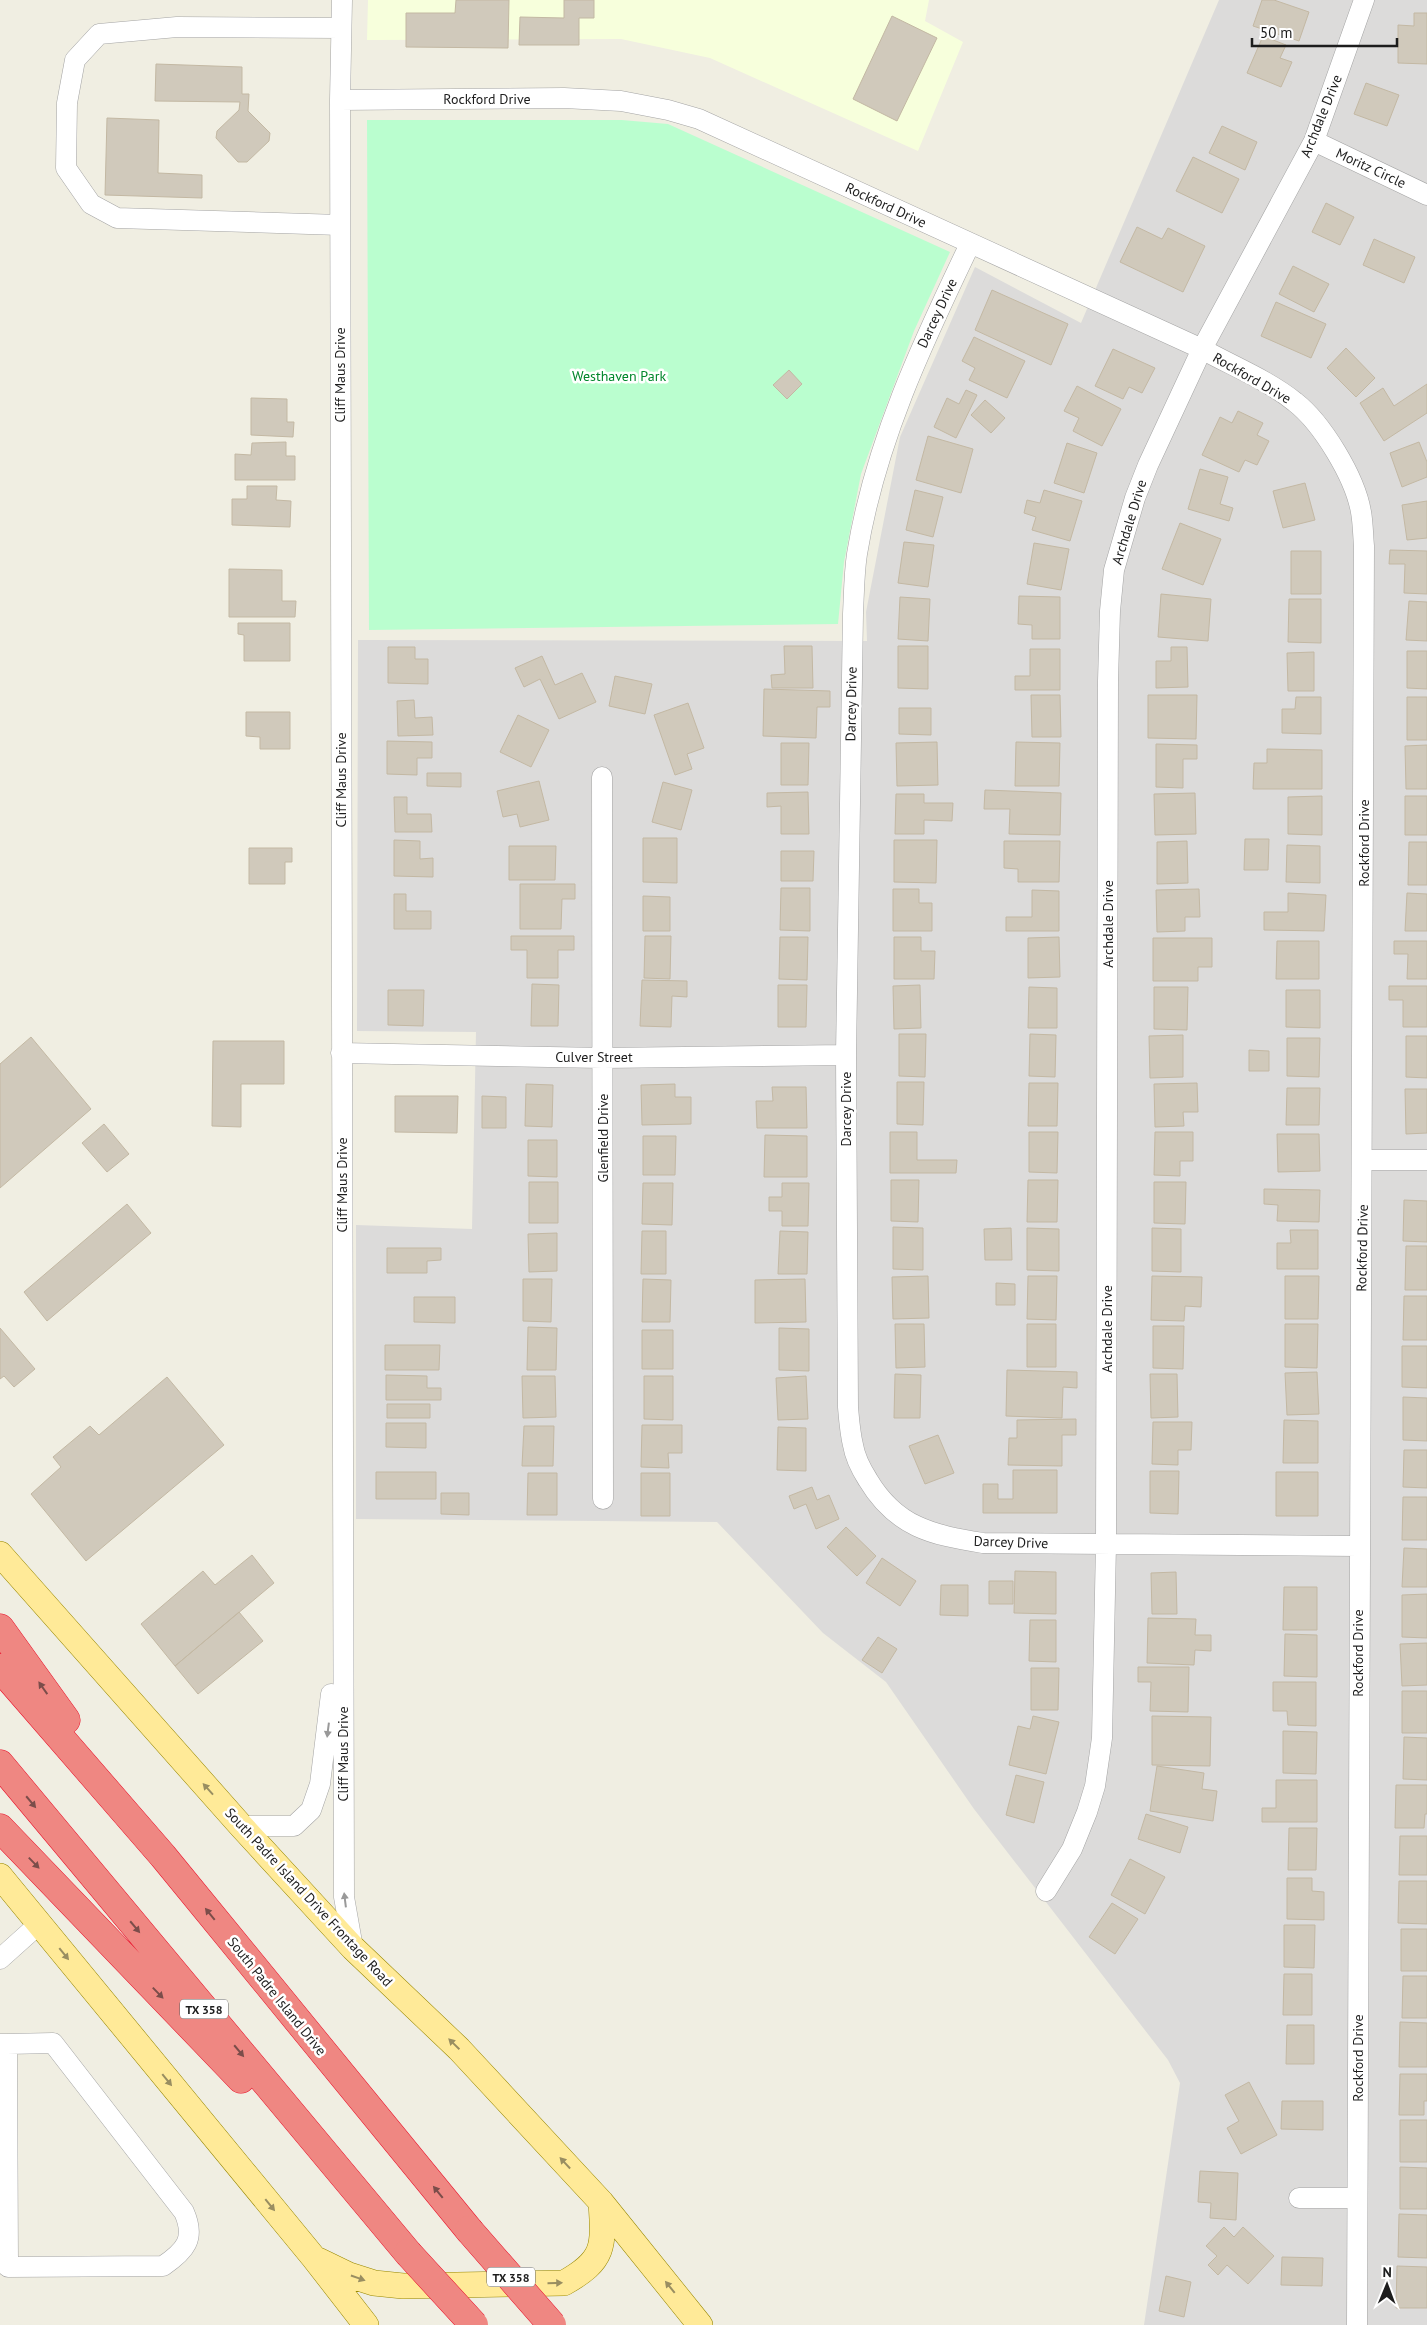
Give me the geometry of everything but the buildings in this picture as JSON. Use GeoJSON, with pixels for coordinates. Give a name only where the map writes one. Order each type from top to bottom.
{"type":"FeatureCollection","features":[{"type":"Feature","properties":{"kind":"highway"},"geometry":{"type":"LineString","coordinates":[[0,1628],[162,1856]]}},
{"type":"Feature","properties":{"kind":"highway","name":"South Padre Island Drive"},"geometry":{"type":"LineString","coordinates":[[0,1668],[162,1856],[469,2230],[552,2325]]}},
{"type":"Feature","properties":{"kind":"highway","name":"TX 358"},"geometry":{"type":"LineString","coordinates":[[0,1764],[408,2253],[474,2325]]}},
{"type":"Feature","properties":{"kind":"highway"},"geometry":{"type":"LineString","coordinates":[[0,1828],[408,2253]]}},
{"type":"Feature","properties":{"kind":"main road","name":"South Padre Island Drive Frontage Road"},"geometry":{"type":"LineString","coordinates":[[0,1554],[240,1826],[353,1948],[459,2049],[601,2202],[700,2325]]}},
{"type":"Feature","properties":{"kind":"main road"},"geometry":{"type":"LineString","coordinates":[[0,1876],[314,2258],[366,2325]]}},
{"type":"Feature","properties":{"kind":"main road"},"geometry":{"type":"LineString","coordinates":[[314,2258],[349,2275],[374,2283],[403,2286],[564,2282],[584,2271],[596,2259],[604,2236],[601,2202]]}},
{"type":"Feature","properties":{"kind":"street","name":"Cliff Maus Drive"},"geometry":{"type":"LineString","coordinates":[[342,0],[340,100],[342,1560],[344,1897],[353,1948]]}},
{"type":"Feature","properties":{"kind":"street","name":"Archdale Drive"},"geometry":{"type":"LineString","coordinates":[[1046,1891],[1072,1849],[1095,1786],[1102,1738],[1106,1544],[1110,611],[1114,570],[1135,498],[1148,464],[1202,349],[1314,142],[1364,0]]}},
{"type":"Feature","properties":{"kind":"street"},"geometry":{"type":"LineString","coordinates":[[340,225],[117,218],[91,204],[66,168],[66,158],[67,103],[75,60],[99,34],[177,27],[341,28]]}},
{"type":"Feature","properties":{"kind":"street","name":"Rockford Drive"},"geometry":{"type":"LineString","coordinates":[[340,100],[564,98],[621,100],[699,118],[1202,349],[1296,402],[1320,429],[1339,457],[1351,481],[1361,510],[1364,546],[1363,1160],[1358,1546],[1357,2325]]}},
{"type":"Feature","properties":{"kind":"street","name":"Moritz Circle"},"geometry":{"type":"LineString","coordinates":[[1314,142],[1427,195]]}},
{"type":"Feature","properties":{"kind":"street","name":"Darcey Drive"},"geometry":{"type":"LineString","coordinates":[[970,244],[918,353],[898,405],[880,456],[865,511],[857,556],[853,624],[846,1055],[848,1407],[853,1445],[859,1465],[878,1496],[896,1514],[920,1528],[943,1537],[983,1543],[1358,1546]]}},
{"type":"Feature","properties":{"kind":"street","name":"Glenfield Drive"},"geometry":{"type":"LineString","coordinates":[[602,777],[603,1499]]}},
{"type":"Feature","properties":{"kind":"street","name":"Culver Street"},"geometry":{"type":"LineString","coordinates":[[342,1054],[603,1058],[846,1055]]}},
{"type":"Feature","properties":{"kind":"street"},"geometry":{"type":"LineString","coordinates":[[1363,1160],[1427,1160]]}},
{"type":"Feature","properties":{"kind":"street","name":"Cliff Maus Drive"},"geometry":{"type":"LineString","coordinates":[[240,1826],[294,1826],[312,1810],[320,1784],[328,1727],[342,1560]]}},
{"type":"Feature","properties":{"kind":"street"},"geometry":{"type":"LineString","coordinates":[[0,1959],[39,1924]]}},
{"type":"Feature","properties":{"kind":"street"},"geometry":{"type":"LineString","coordinates":[[53,2043],[184,2212],[190,2226],[188,2242],[178,2255],[163,2266],[8,2267],[4,2215],[4,2044],[53,2043]]}},
{"type":"Feature","properties":{"kind":"street"},"geometry":{"type":"LineString","coordinates":[[1299,2198],[1357,2198]]}},
{"type":"Feature","properties":{"kind":"shaded area"},"geometry":{"type":"Polygon","coordinates":[[[368,0],[929,0],[925,21],[963,42],[918,151],[710,58],[621,39],[367,40],[368,0]]]}},
{"type":"Feature","properties":{"kind":"shaded area"},"geometry":{"type":"Polygon","coordinates":[[[1219,0],[1427,0],[1427,2325],[1144,2325],[1180,2083],[1168,2060],[974,1809],[886,1682],[823,1633],[717,1522],[356,1519],[356,1225],[472,1229],[476,1032],[357,1031],[358,640],[867,641],[866,612],[900,437],[975,267],[1081,323],[1219,0]]]}},
{"type":"Feature","properties":{"kind":"green space","name":"Westhaven Park"},"geometry":{"type":"Polygon","coordinates":[[[367,120],[622,120],[668,124],[950,252],[914,331],[861,474],[844,562],[838,624],[369,630],[367,120]]]}}]}
